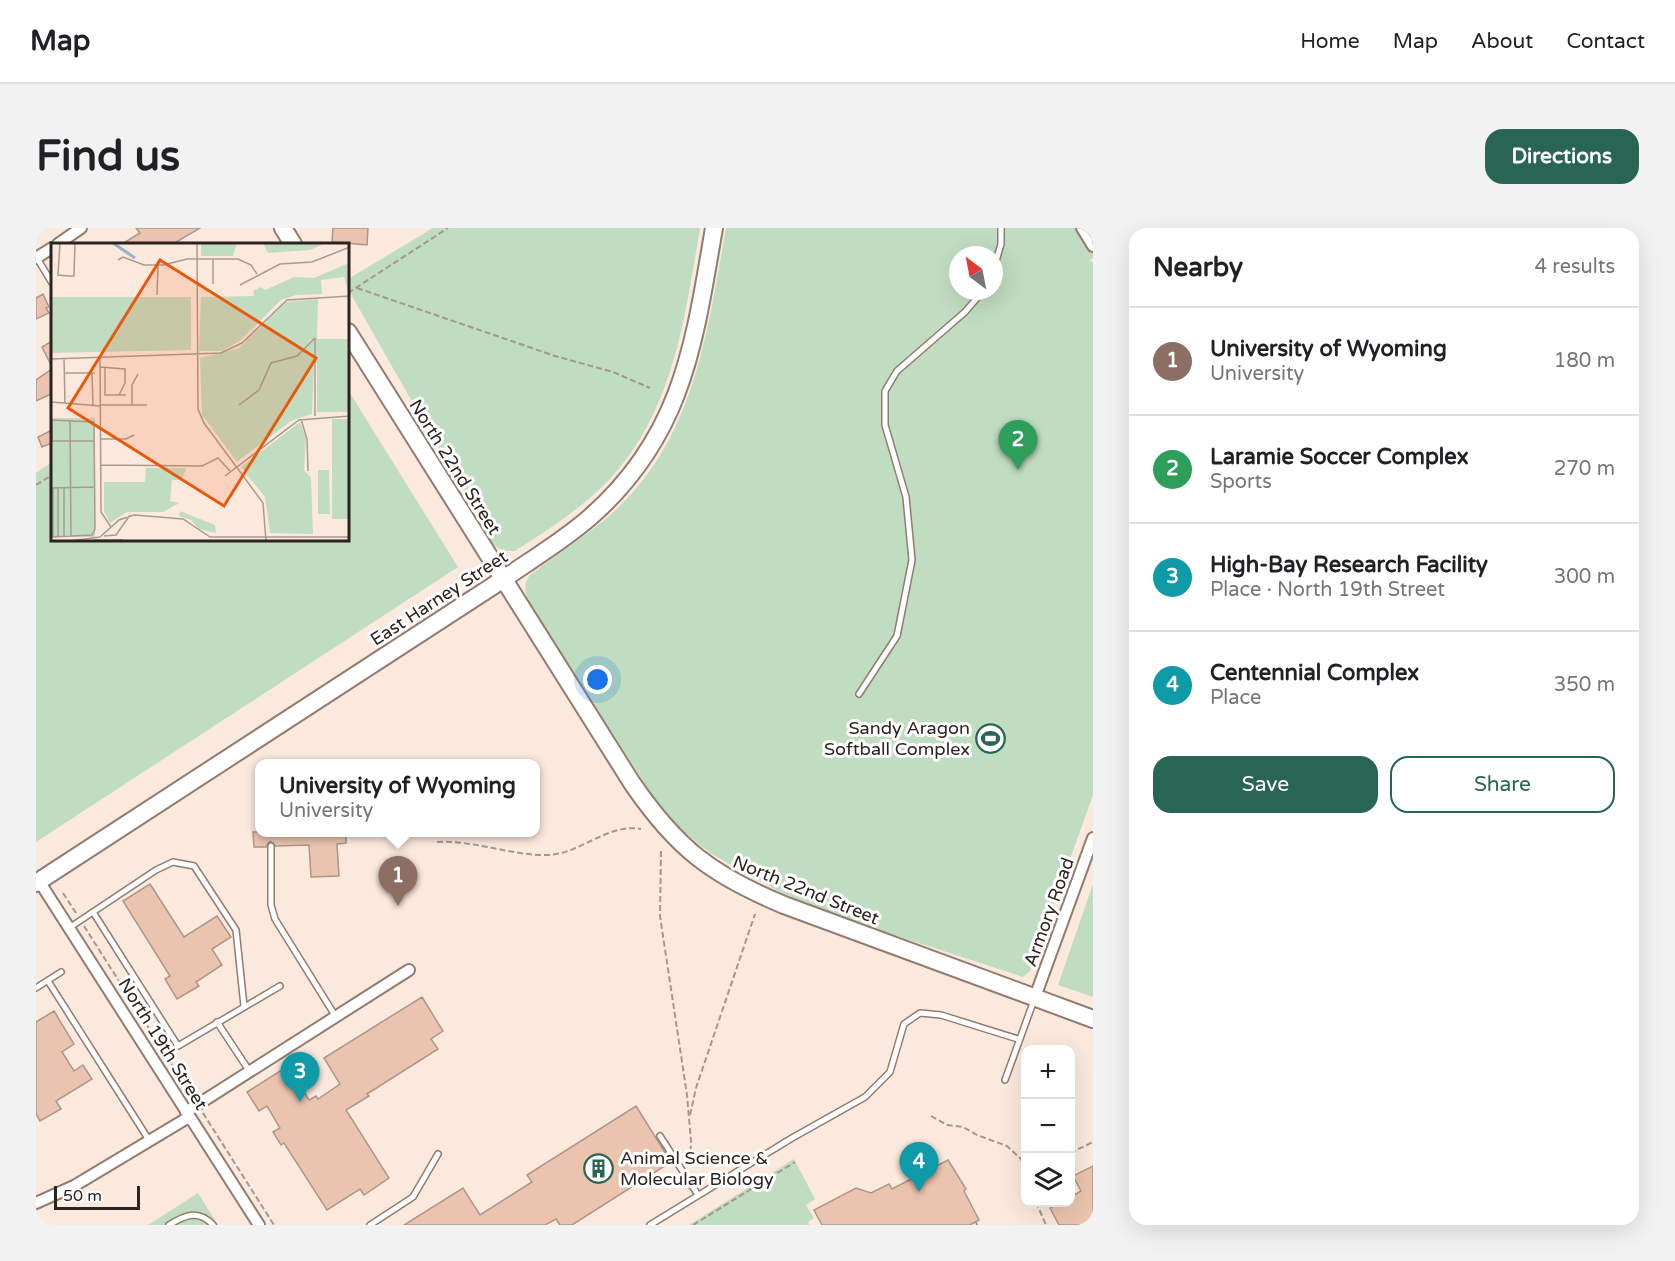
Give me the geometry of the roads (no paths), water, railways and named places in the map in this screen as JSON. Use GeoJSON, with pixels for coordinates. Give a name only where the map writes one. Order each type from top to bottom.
{"type":"FeatureCollection","features":[{"type":"Feature","properties":{"kind":"street"},"geometry":{"type":"LineString","coordinates":[[59,243],[81,228]]}},
{"type":"Feature","properties":{"kind":"street"},"geometry":{"type":"LineString","coordinates":[[283,228],[292,243]]}},
{"type":"Feature","properties":{"kind":"street","name":"East Harney Street"},"geometry":{"type":"LineString","coordinates":[[37,882],[502,580],[588,519],[615,493],[657,436],[683,381],[693,343],[714,228]]}},
{"type":"Feature","properties":{"kind":"street"},"geometry":{"type":"LineString","coordinates":[[1082,228],[1093,246]]}},
{"type":"Feature","properties":{"kind":"street"},"geometry":{"type":"LineString","coordinates":[[36,258],[51,249]]}},
{"type":"Feature","properties":{"kind":"street","name":"North 22nd Street"},"geometry":{"type":"LineString","coordinates":[[350,335],[502,580],[650,810],[695,858],[728,880],[774,901],[1093,1019]]}},
{"type":"Feature","properties":{"kind":"street","name":"Armory Road"},"geometry":{"type":"LineString","coordinates":[[1035,997],[1093,838]]}},
{"type":"Feature","properties":{"kind":"street","name":"North 19th Street"},"geometry":{"type":"LineString","coordinates":[[37,882],[69,928],[259,1225]]}},
{"type":"Feature","properties":{"kind":"street"},"geometry":{"type":"LineString","coordinates":[[36,1203],[74,1185],[150,1142],[188,1115],[198,1105],[410,970]]}},
{"type":"Feature","properties":{"kind":"lane"},"geometry":{"type":"LineString","coordinates":[[1000,246],[1001,228]]}},
{"type":"Feature","properties":{"kind":"lane"},"geometry":{"type":"LineString","coordinates":[[36,258],[51,281]]}},
{"type":"Feature","properties":{"kind":"lane"},"geometry":{"type":"LineString","coordinates":[[859,694],[897,636],[912,560],[906,497],[885,424],[885,391],[897,370],[966,312],[976,300]]}},
{"type":"Feature","properties":{"kind":"lane"},"geometry":{"type":"LineString","coordinates":[[271,846],[271,905],[275,919],[336,1017]]}},
{"type":"Feature","properties":{"kind":"lane"},"geometry":{"type":"LineString","coordinates":[[69,928],[156,870],[173,862],[194,866],[236,930],[244,1006]]}},
{"type":"Feature","properties":{"kind":"lane"},"geometry":{"type":"LineString","coordinates":[[93,912],[178,1046],[280,986]]}},
{"type":"Feature","properties":{"kind":"lane"},"geometry":{"type":"LineString","coordinates":[[36,988],[61,972]]}},
{"type":"Feature","properties":{"kind":"lane"},"geometry":{"type":"LineString","coordinates":[[48,981],[150,1142]]}},
{"type":"Feature","properties":{"kind":"lane"},"geometry":{"type":"LineString","coordinates":[[1005,1080],[1035,997]]}},
{"type":"Feature","properties":{"kind":"lane"},"geometry":{"type":"LineString","coordinates":[[650,1225],[871,1092],[890,1072],[904,1024],[920,1013],[941,1015],[1018,1039]]}},
{"type":"Feature","properties":{"kind":"lane"},"geometry":{"type":"LineString","coordinates":[[217,1022],[250,1071]]}},
{"type":"Feature","properties":{"kind":"lane"},"geometry":{"type":"LineString","coordinates":[[660,1136],[698,1195]]}},
{"type":"Feature","properties":{"kind":"lane"},"geometry":{"type":"LineString","coordinates":[[369,1225],[413,1197],[431,1171],[438,1154]]}},
{"type":"Feature","properties":{"kind":"lane"},"geometry":{"type":"LineString","coordinates":[[169,1225],[188,1215],[196,1214],[204,1216],[213,1225]]}},
{"type":"Feature","properties":{"kind":"place","name":"Laramie Soccer Complex"},"geometry":{"type":"Point","coordinates":[1018,470]}},
{"type":"Feature","properties":{"kind":"place","name":"Sandy Aragon Softball Complex"},"geometry":{"type":"Point","coordinates":[991,738]}},
{"type":"Feature","properties":{"kind":"place","name":"University of Wyoming"},"geometry":{"type":"Point","coordinates":[398,906]}},
{"type":"Feature","properties":{"kind":"place","name":"High-Bay Research Facility"},"geometry":{"type":"Point","coordinates":[300,1102]}},
{"type":"Feature","properties":{"kind":"place","name":"Animal Science & Molecular Biology"},"geometry":{"type":"Point","coordinates":[599,1168]}},
{"type":"Feature","properties":{"kind":"place","name":"Centennial Complex"},"geometry":{"type":"Point","coordinates":[919,1192]}}]}
